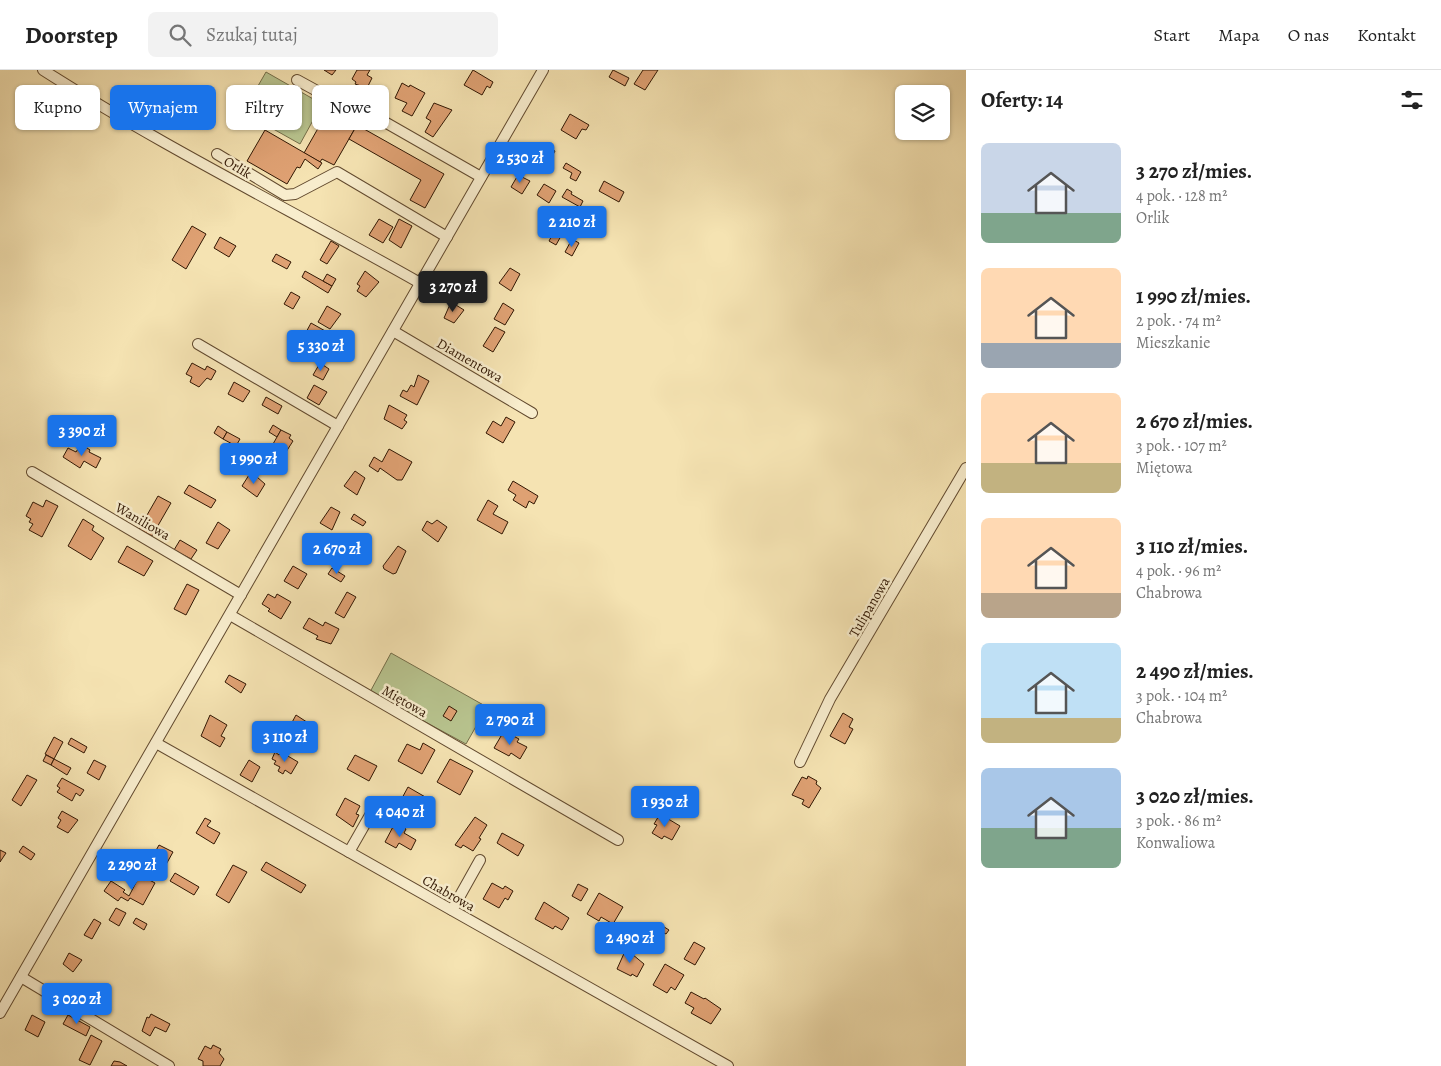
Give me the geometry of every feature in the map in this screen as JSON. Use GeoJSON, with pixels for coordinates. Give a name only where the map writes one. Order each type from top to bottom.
{"type":"FeatureCollection","features":[{"type":"Feature","properties":{"kind":"street","name":"Orlik"},"geometry":{"type":"LineString","coordinates":[[43,70],[285,211],[330,232],[420,283]]}},
{"type":"Feature","properties":{"kind":"street"},"geometry":{"type":"LineString","coordinates":[[0,1013],[543,70]]}},
{"type":"Feature","properties":{"kind":"street"},"geometry":{"type":"LineString","coordinates":[[298,80],[370,120],[383,121],[481,177]]}},
{"type":"Feature","properties":{"kind":"street"},"geometry":{"type":"LineString","coordinates":[[217,154],[285,195],[295,194],[337,172],[447,237]]}},
{"type":"Feature","properties":{"kind":"street","name":"Diamentowa"},"geometry":{"type":"LineString","coordinates":[[393,331],[532,412]]}},
{"type":"Feature","properties":{"kind":"street"},"geometry":{"type":"LineString","coordinates":[[198,344],[338,426]]}},
{"type":"Feature","properties":{"kind":"street","name":"Tulipanowa"},"geometry":{"type":"LineString","coordinates":[[800,762],[830,699],[966,468]]}},
{"type":"Feature","properties":{"kind":"street","name":"Waniliowa"},"geometry":{"type":"LineString","coordinates":[[32,472],[241,595]]}},
{"type":"Feature","properties":{"kind":"street","name":"Miętowa"},"geometry":{"type":"LineString","coordinates":[[230,615],[618,840]]}},
{"type":"Feature","properties":{"kind":"street","name":"Chabrowa"},"geometry":{"type":"LineString","coordinates":[[156,743],[728,1066]]}},
{"type":"Feature","properties":{"kind":"street"},"geometry":{"type":"LineString","coordinates":[[349,852],[377,803]]}},
{"type":"Feature","properties":{"kind":"street"},"geometry":{"type":"LineString","coordinates":[[452,910],[480,860]]}},
{"type":"Feature","properties":{"kind":"street"},"geometry":{"type":"LineString","coordinates":[[21,977],[169,1066]]}},
{"type":"Feature","properties":{"kind":"green space"},"geometry":{"type":"Polygon","coordinates":[[[266,72],[289,85],[259,85],[266,72]]]}},
{"type":"Feature","properties":{"kind":"green space"},"geometry":{"type":"Polygon","coordinates":[[[302,93],[312,98],[312,122],[300,144],[275,130],[302,130],[302,93]]]}},
{"type":"Feature","properties":{"kind":"green space"},"geometry":{"type":"Polygon","coordinates":[[[391,653],[487,707],[466,744],[370,692],[391,653]]]}},
{"type":"Feature","properties":{"kind":"building"},"geometry":{"type":"Polygon","coordinates":[[[324,70],[336,70],[332,75],[324,70]]]}},
{"type":"Feature","properties":{"kind":"building"},"geometry":{"type":"Polygon","coordinates":[[[357,70],[370,70],[367,75],[372,78],[368,85],[355,84],[356,82],[352,79],[357,70]]]}},
{"type":"Feature","properties":{"kind":"building"},"geometry":{"type":"Polygon","coordinates":[[[473,70],[493,82],[490,88],[487,86],[482,95],[464,85],[473,70]]]}},
{"type":"Feature","properties":{"kind":"building"},"geometry":{"type":"Polygon","coordinates":[[[613,70],[629,78],[625,86],[609,77],[613,70]]]}},
{"type":"Feature","properties":{"kind":"building"},"geometry":{"type":"Polygon","coordinates":[[[643,70],[658,70],[645,90],[634,84],[643,70]]]}},
{"type":"Feature","properties":{"kind":"building"},"geometry":{"type":"Polygon","coordinates":[[[402,83],[425,93],[412,116],[402,111],[407,103],[395,98],[402,83]]]}},
{"type":"Feature","properties":{"kind":"building"},"geometry":{"type":"Polygon","coordinates":[[[434,103],[452,110],[433,137],[425,132],[431,121],[426,118],[434,103]]]}},
{"type":"Feature","properties":{"kind":"building"},"geometry":{"type":"Polygon","coordinates":[[[570,114],[589,125],[586,130],[582,129],[576,139],[561,130],[570,114]]]}},
{"type":"Feature","properties":{"kind":"building"},"geometry":{"type":"Polygon","coordinates":[[[265,130],[322,163],[318,169],[305,159],[300,168],[297,167],[287,184],[247,161],[265,130]]]}},
{"type":"Feature","properties":{"kind":"building"},"geometry":{"type":"Polygon","coordinates":[[[317,130],[354,130],[334,165],[322,159],[320,162],[304,153],[317,130]]]}},
{"type":"Feature","properties":{"kind":"building"},"geometry":{"type":"Polygon","coordinates":[[[354,130],[366,130],[444,174],[425,208],[410,200],[421,180],[349,139],[354,130]]]}},
{"type":"Feature","properties":{"kind":"building"},"geometry":{"type":"Polygon","coordinates":[[[543,144],[555,151],[548,164],[534,156],[543,144]]]}},
{"type":"Feature","properties":{"kind":"building"},"geometry":{"type":"Polygon","coordinates":[[[566,163],[581,172],[576,181],[570,178],[572,173],[563,168],[566,163]]]}},
{"type":"Feature","properties":{"kind":"building"},"geometry":{"type":"Polygon","coordinates":[[[518,175],[530,181],[522,194],[511,187],[518,175]]]}},
{"type":"Feature","properties":{"kind":"building"},"geometry":{"type":"Polygon","coordinates":[[[604,181],[624,192],[619,202],[599,191],[604,181]]]}},
{"type":"Feature","properties":{"kind":"building"},"geometry":{"type":"Polygon","coordinates":[[[544,184],[556,191],[549,203],[537,195],[544,184]]]}},
{"type":"Feature","properties":{"kind":"building"},"geometry":{"type":"Polygon","coordinates":[[[567,189],[572,192],[571,194],[583,201],[580,207],[562,197],[567,189]]]}},
{"type":"Feature","properties":{"kind":"building"},"geometry":{"type":"Polygon","coordinates":[[[590,209],[599,214],[590,230],[575,222],[578,216],[584,220],[590,209]]]}},
{"type":"Feature","properties":{"kind":"building"},"geometry":{"type":"Polygon","coordinates":[[[379,219],[393,227],[383,243],[369,235],[379,219]]]}},
{"type":"Feature","properties":{"kind":"building"},"geometry":{"type":"Polygon","coordinates":[[[399,219],[412,226],[401,248],[389,240],[399,219]]]}},
{"type":"Feature","properties":{"kind":"building"},"geometry":{"type":"Polygon","coordinates":[[[192,226],[206,234],[186,269],[172,260],[192,226]]]}},
{"type":"Feature","properties":{"kind":"building"},"geometry":{"type":"Polygon","coordinates":[[[554,232],[561,236],[556,245],[549,241],[554,232]]]}},
{"type":"Feature","properties":{"kind":"building"},"geometry":{"type":"Polygon","coordinates":[[[220,237],[236,246],[229,257],[214,248],[220,237]]]}},
{"type":"Feature","properties":{"kind":"building"},"geometry":{"type":"Polygon","coordinates":[[[572,239],[579,243],[572,256],[565,252],[572,239]]]}},
{"type":"Feature","properties":{"kind":"building"},"geometry":{"type":"Polygon","coordinates":[[[331,241],[339,246],[327,264],[320,260],[331,241]]]}},
{"type":"Feature","properties":{"kind":"building"},"geometry":{"type":"Polygon","coordinates":[[[276,254],[291,262],[287,269],[272,261],[276,254]]]}},
{"type":"Feature","properties":{"kind":"building"},"geometry":{"type":"Polygon","coordinates":[[[510,268],[520,274],[511,291],[499,283],[510,268]]]}},
{"type":"Feature","properties":{"kind":"building"},"geometry":{"type":"Polygon","coordinates":[[[305,271],[332,286],[328,293],[302,277],[305,271]]]}},
{"type":"Feature","properties":{"kind":"building"},"geometry":{"type":"Polygon","coordinates":[[[365,271],[379,282],[366,297],[357,291],[360,286],[357,284],[365,271]]]}},
{"type":"Feature","properties":{"kind":"building"},"geometry":{"type":"Polygon","coordinates":[[[327,274],[336,279],[332,286],[323,281],[327,274]]]}},
{"type":"Feature","properties":{"kind":"building"},"geometry":{"type":"Polygon","coordinates":[[[467,279],[480,286],[472,299],[460,291],[467,279]]]}},
{"type":"Feature","properties":{"kind":"building"},"geometry":{"type":"Polygon","coordinates":[[[291,292],[300,297],[293,309],[284,304],[291,292]]]}},
{"type":"Feature","properties":{"kind":"building"},"geometry":{"type":"Polygon","coordinates":[[[451,302],[464,310],[454,323],[444,318],[451,302]]]}},
{"type":"Feature","properties":{"kind":"building"},"geometry":{"type":"Polygon","coordinates":[[[503,303],[514,310],[505,325],[494,319],[503,303]]]}},
{"type":"Feature","properties":{"kind":"building"},"geometry":{"type":"Polygon","coordinates":[[[327,306],[341,314],[330,329],[318,322],[327,306]]]}},
{"type":"Feature","properties":{"kind":"building"},"geometry":{"type":"Polygon","coordinates":[[[311,323],[327,332],[320,345],[304,336],[311,323]]]}},
{"type":"Feature","properties":{"kind":"building"},"geometry":{"type":"Polygon","coordinates":[[[495,327],[505,332],[493,352],[483,346],[495,327]]]}},
{"type":"Feature","properties":{"kind":"building"},"geometry":{"type":"Polygon","coordinates":[[[328,331],[345,341],[340,350],[323,341],[328,331]]]}},
{"type":"Feature","properties":{"kind":"building"},"geometry":{"type":"Polygon","coordinates":[[[295,344],[311,353],[307,360],[291,350],[295,344]]]}},
{"type":"Feature","properties":{"kind":"building"},"geometry":{"type":"Polygon","coordinates":[[[192,363],[205,370],[207,366],[216,371],[211,380],[207,378],[199,387],[190,382],[192,377],[186,374],[192,363]]]}},
{"type":"Feature","properties":{"kind":"building"},"geometry":{"type":"Polygon","coordinates":[[[320,363],[329,369],[323,380],[313,375],[320,363]]]}},
{"type":"Feature","properties":{"kind":"building"},"geometry":{"type":"Polygon","coordinates":[[[418,375],[429,381],[417,405],[400,396],[403,390],[407,392],[411,385],[414,387],[418,375]]]}},
{"type":"Feature","properties":{"kind":"building"},"geometry":{"type":"Polygon","coordinates":[[[234,382],[250,391],[243,402],[228,394],[234,382]]]}},
{"type":"Feature","properties":{"kind":"building"},"geometry":{"type":"Polygon","coordinates":[[[314,385],[327,392],[319,405],[307,398],[314,385]]]}},
{"type":"Feature","properties":{"kind":"building"},"geometry":{"type":"Polygon","coordinates":[[[266,397],[282,406],[278,414],[262,405],[266,397]]]}},
{"type":"Feature","properties":{"kind":"building"},"geometry":{"type":"Polygon","coordinates":[[[389,405],[407,415],[404,420],[407,422],[402,429],[384,419],[389,405]]]}},
{"type":"Feature","properties":{"kind":"building"},"geometry":{"type":"Polygon","coordinates":[[[506,417],[515,422],[503,443],[486,433],[493,421],[501,426],[506,417]]]}},
{"type":"Feature","properties":{"kind":"building"},"geometry":{"type":"Polygon","coordinates":[[[273,425],[281,430],[277,437],[269,432],[273,425]]]}},
{"type":"Feature","properties":{"kind":"building"},"geometry":{"type":"Polygon","coordinates":[[[218,426],[227,432],[223,439],[214,433],[218,426]]]}},
{"type":"Feature","properties":{"kind":"building"},"geometry":{"type":"Polygon","coordinates":[[[281,430],[291,435],[289,438],[293,441],[286,452],[273,444],[281,430]]]}},
{"type":"Feature","properties":{"kind":"building"},"geometry":{"type":"Polygon","coordinates":[[[227,432],[240,439],[236,446],[223,439],[227,432]]]}},
{"type":"Feature","properties":{"kind":"building"},"geometry":{"type":"Polygon","coordinates":[[[81,444],[90,450],[89,452],[101,458],[96,468],[84,461],[80,468],[63,457],[68,448],[76,452],[81,444]]]}},
{"type":"Feature","properties":{"kind":"building"},"geometry":{"type":"Polygon","coordinates":[[[389,449],[412,462],[402,480],[397,480],[380,468],[378,472],[369,466],[374,457],[382,462],[389,449]]]}},
{"type":"Feature","properties":{"kind":"building"},"geometry":{"type":"Polygon","coordinates":[[[246,465],[259,472],[256,478],[242,472],[246,465]]]}},
{"type":"Feature","properties":{"kind":"building"},"geometry":{"type":"Polygon","coordinates":[[[355,471],[365,478],[357,495],[344,486],[355,471]]]}},
{"type":"Feature","properties":{"kind":"building"},"geometry":{"type":"Polygon","coordinates":[[[249,475],[257,477],[265,484],[257,497],[242,486],[249,475]]]}},
{"type":"Feature","properties":{"kind":"building"},"geometry":{"type":"Polygon","coordinates":[[[513,481],[538,496],[534,504],[529,501],[526,508],[513,500],[516,495],[508,490],[513,481]]]}},
{"type":"Feature","properties":{"kind":"building"},"geometry":{"type":"Polygon","coordinates":[[[189,485],[216,500],[211,508],[184,493],[189,485]]]}},
{"type":"Feature","properties":{"kind":"building"},"geometry":{"type":"Polygon","coordinates":[[[158,496],[171,503],[152,536],[139,529],[158,496]]]}},
{"type":"Feature","properties":{"kind":"building"},"geometry":{"type":"Polygon","coordinates":[[[46,500],[58,506],[42,537],[29,530],[33,524],[29,522],[31,519],[26,516],[33,502],[43,507],[46,500]]]}},
{"type":"Feature","properties":{"kind":"building"},"geometry":{"type":"Polygon","coordinates":[[[488,500],[498,506],[493,514],[508,522],[502,534],[477,520],[488,500]]]}},
{"type":"Feature","properties":{"kind":"building"},"geometry":{"type":"Polygon","coordinates":[[[331,507],[340,512],[332,530],[320,523],[331,507]]]}},
{"type":"Feature","properties":{"kind":"building"},"geometry":{"type":"Polygon","coordinates":[[[354,514],[366,522],[363,526],[351,519],[354,514]]]}},
{"type":"Feature","properties":{"kind":"building"},"geometry":{"type":"Polygon","coordinates":[[[83,519],[94,526],[92,530],[104,538],[91,560],[68,546],[83,519]]]}},
{"type":"Feature","properties":{"kind":"building"},"geometry":{"type":"Polygon","coordinates":[[[437,520],[447,527],[438,542],[422,530],[427,521],[432,524],[437,520]]]}},
{"type":"Feature","properties":{"kind":"building"},"geometry":{"type":"Polygon","coordinates":[[[218,522],[230,530],[218,549],[206,543],[218,522]]]}},
{"type":"Feature","properties":{"kind":"building"},"geometry":{"type":"Polygon","coordinates":[[[180,540],[197,550],[191,559],[174,550],[180,540]]]}},
{"type":"Feature","properties":{"kind":"building"},"geometry":{"type":"Polygon","coordinates":[[[127,546],[153,561],[144,576],[118,562],[127,546]]]}},
{"type":"Feature","properties":{"kind":"building"},"geometry":{"type":"Polygon","coordinates":[[[398,546],[406,551],[396,573],[393,574],[384,569],[383,566],[398,546]]]}},
{"type":"Feature","properties":{"kind":"building"},"geometry":{"type":"Polygon","coordinates":[[[293,566],[307,574],[298,589],[284,581],[293,566]]]}},
{"type":"Feature","properties":{"kind":"building"},"geometry":{"type":"Polygon","coordinates":[[[332,568],[345,576],[341,582],[328,574],[332,568]]]}},
{"type":"Feature","properties":{"kind":"building"},"geometry":{"type":"Polygon","coordinates":[[[187,584],[199,590],[186,615],[174,609],[187,584]]]}},
{"type":"Feature","properties":{"kind":"building"},"geometry":{"type":"Polygon","coordinates":[[[347,592],[356,597],[344,618],[335,613],[347,592]]]}},
{"type":"Feature","properties":{"kind":"building"},"geometry":{"type":"Polygon","coordinates":[[[268,594],[275,598],[277,594],[291,602],[281,619],[268,611],[270,609],[262,604],[268,594]]]}},
{"type":"Feature","properties":{"kind":"building"},"geometry":{"type":"Polygon","coordinates":[[[309,618],[323,626],[325,622],[339,629],[331,644],[316,639],[318,636],[303,628],[309,618]]]}},
{"type":"Feature","properties":{"kind":"building"},"geometry":{"type":"Polygon","coordinates":[[[229,675],[246,684],[241,693],[225,682],[229,675]]]}},
{"type":"Feature","properties":{"kind":"building"},"geometry":{"type":"Polygon","coordinates":[[[449,706],[457,711],[451,721],[443,716],[449,706]]]}},
{"type":"Feature","properties":{"kind":"building"},"geometry":{"type":"Polygon","coordinates":[[[843,713],[853,719],[849,727],[853,729],[845,744],[830,736],[843,713]]]}},
{"type":"Feature","properties":{"kind":"building"},"geometry":{"type":"Polygon","coordinates":[[[210,715],[227,725],[221,736],[225,738],[220,747],[201,736],[210,715]]]}},
{"type":"Feature","properties":{"kind":"building"},"geometry":{"type":"Polygon","coordinates":[[[296,715],[316,728],[301,749],[283,739],[296,715]]]}},
{"type":"Feature","properties":{"kind":"building"},"geometry":{"type":"Polygon","coordinates":[[[504,731],[519,739],[517,742],[527,747],[520,759],[511,753],[509,756],[494,748],[504,731]]]}},
{"type":"Feature","properties":{"kind":"building"},"geometry":{"type":"Polygon","coordinates":[[[54,737],[63,742],[54,759],[45,754],[54,737]]]}},
{"type":"Feature","properties":{"kind":"building"},"geometry":{"type":"Polygon","coordinates":[[[71,738],[87,747],[84,753],[68,744],[71,738]]]}},
{"type":"Feature","properties":{"kind":"building"},"geometry":{"type":"Polygon","coordinates":[[[423,743],[435,750],[422,774],[398,761],[407,744],[420,750],[423,743]]]}},
{"type":"Feature","properties":{"kind":"building"},"geometry":{"type":"Polygon","coordinates":[[[275,752],[279,755],[281,752],[298,762],[291,774],[285,770],[283,774],[278,771],[280,767],[274,764],[276,761],[272,759],[275,752]]]}},
{"type":"Feature","properties":{"kind":"building"},"geometry":{"type":"Polygon","coordinates":[[[46,755],[54,759],[51,765],[43,761],[46,755]]]}},
{"type":"Feature","properties":{"kind":"building"},"geometry":{"type":"Polygon","coordinates":[[[355,755],[377,766],[369,781],[347,769],[355,755]]]}},
{"type":"Feature","properties":{"kind":"building"},"geometry":{"type":"Polygon","coordinates":[[[54,759],[71,768],[67,775],[51,765],[54,759]]]}},
{"type":"Feature","properties":{"kind":"building"},"geometry":{"type":"Polygon","coordinates":[[[450,759],[473,771],[460,795],[437,782],[450,759]]]}},
{"type":"Feature","properties":{"kind":"building"},"geometry":{"type":"Polygon","coordinates":[[[94,760],[106,766],[99,780],[87,773],[94,760]]]}},
{"type":"Feature","properties":{"kind":"building"},"geometry":{"type":"Polygon","coordinates":[[[249,760],[260,767],[252,782],[240,775],[249,760]]]}},
{"type":"Feature","properties":{"kind":"building"},"geometry":{"type":"Polygon","coordinates":[[[27,775],[37,780],[21,806],[12,800],[27,775]]]}},
{"type":"Feature","properties":{"kind":"building"},"geometry":{"type":"Polygon","coordinates":[[[808,776],[817,781],[816,784],[821,788],[809,808],[802,804],[804,800],[792,795],[802,777],[807,779],[808,776]]]}},
{"type":"Feature","properties":{"kind":"building"},"geometry":{"type":"Polygon","coordinates":[[[62,778],[84,790],[80,796],[76,793],[72,801],[57,792],[60,788],[57,786],[62,778]]]}},
{"type":"Feature","properties":{"kind":"building"},"geometry":{"type":"Polygon","coordinates":[[[408,787],[427,798],[420,810],[401,800],[408,787]]]}},
{"type":"Feature","properties":{"kind":"building"},"geometry":{"type":"Polygon","coordinates":[[[345,798],[360,806],[356,814],[359,815],[353,827],[336,815],[345,798]]]}},
{"type":"Feature","properties":{"kind":"building"},"geometry":{"type":"Polygon","coordinates":[[[62,811],[78,820],[68,833],[57,827],[61,820],[58,818],[62,811]]]}},
{"type":"Feature","properties":{"kind":"building"},"geometry":{"type":"Polygon","coordinates":[[[660,814],[680,826],[672,840],[664,836],[662,839],[652,833],[657,825],[654,824],[660,814]]]}},
{"type":"Feature","properties":{"kind":"building"},"geometry":{"type":"Polygon","coordinates":[[[475,817],[487,825],[473,851],[463,845],[461,848],[455,845],[475,817]]]}},
{"type":"Feature","properties":{"kind":"building"},"geometry":{"type":"Polygon","coordinates":[[[205,818],[211,821],[207,826],[220,833],[214,844],[196,833],[205,818]]]}},
{"type":"Feature","properties":{"kind":"building"},"geometry":{"type":"Polygon","coordinates":[[[395,823],[406,829],[404,833],[416,840],[411,850],[399,843],[396,848],[385,842],[395,823]]]}},
{"type":"Feature","properties":{"kind":"building"},"geometry":{"type":"Polygon","coordinates":[[[502,833],[524,845],[518,856],[497,843],[502,833]]]}},
{"type":"Feature","properties":{"kind":"building"},"geometry":{"type":"Polygon","coordinates":[[[159,845],[173,852],[163,870],[149,863],[159,845]]]}},
{"type":"Feature","properties":{"kind":"building"},"geometry":{"type":"Polygon","coordinates":[[[23,846],[35,854],[31,860],[19,852],[23,846]]]}},
{"type":"Feature","properties":{"kind":"building"},"geometry":{"type":"Polygon","coordinates":[[[0,850],[6,853],[0,862],[0,850]]]}},
{"type":"Feature","properties":{"kind":"building"},"geometry":{"type":"Polygon","coordinates":[[[266,862],[306,885],[301,893],[261,870],[266,862]]]}},
{"type":"Feature","properties":{"kind":"building"},"geometry":{"type":"Polygon","coordinates":[[[233,865],[247,872],[229,903],[216,895],[233,865]]]}},
{"type":"Feature","properties":{"kind":"building"},"geometry":{"type":"Polygon","coordinates":[[[175,873],[199,887],[194,895],[170,881],[175,873]]]}},
{"type":"Feature","properties":{"kind":"building"},"geometry":{"type":"Polygon","coordinates":[[[140,875],[155,883],[143,905],[130,898],[128,901],[121,897],[118,901],[104,891],[111,881],[125,890],[123,892],[129,896],[140,875]]]}},
{"type":"Feature","properties":{"kind":"building"},"geometry":{"type":"Polygon","coordinates":[[[492,883],[503,889],[505,886],[513,891],[508,900],[505,898],[499,908],[483,899],[492,883]]]}},
{"type":"Feature","properties":{"kind":"building"},"geometry":{"type":"Polygon","coordinates":[[[578,884],[588,889],[581,901],[572,896],[578,884]]]}},
{"type":"Feature","properties":{"kind":"building"},"geometry":{"type":"Polygon","coordinates":[[[599,893],[623,907],[613,924],[601,917],[599,921],[587,914],[599,893]]]}},
{"type":"Feature","properties":{"kind":"building"},"geometry":{"type":"Polygon","coordinates":[[[544,902],[569,918],[562,930],[555,926],[553,929],[535,919],[544,902]]]}},
{"type":"Feature","properties":{"kind":"building"},"geometry":{"type":"Polygon","coordinates":[[[116,908],[126,913],[119,926],[109,920],[116,908]]]}},
{"type":"Feature","properties":{"kind":"building"},"geometry":{"type":"Polygon","coordinates":[[[136,918],[147,924],[144,930],[133,923],[136,918]]]}},
{"type":"Feature","properties":{"kind":"building"},"geometry":{"type":"Polygon","coordinates":[[[94,919],[101,923],[92,939],[84,935],[94,919]]]}},
{"type":"Feature","properties":{"kind":"building"},"geometry":{"type":"Polygon","coordinates":[[[661,925],[669,930],[666,934],[658,930],[661,925]]]}},
{"type":"Feature","properties":{"kind":"building"},"geometry":{"type":"Polygon","coordinates":[[[694,942],[705,948],[695,965],[684,959],[694,942]]]}},
{"type":"Feature","properties":{"kind":"building"},"geometry":{"type":"Polygon","coordinates":[[[626,949],[644,964],[637,977],[617,969],[626,949]]]}},
{"type":"Feature","properties":{"kind":"building"},"geometry":{"type":"Polygon","coordinates":[[[69,953],[82,960],[73,972],[63,964],[69,953]]]}},
{"type":"Feature","properties":{"kind":"building"},"geometry":{"type":"Polygon","coordinates":[[[665,964],[684,975],[675,990],[671,987],[667,993],[653,985],[665,964]]]}},
{"type":"Feature","properties":{"kind":"building"},"geometry":{"type":"Polygon","coordinates":[[[691,992],[705,998],[721,1009],[711,1024],[691,1013],[694,1008],[685,1003],[691,992]]]}},
{"type":"Feature","properties":{"kind":"building"},"geometry":{"type":"Polygon","coordinates":[[[151,1014],[170,1024],[166,1032],[155,1027],[150,1036],[142,1031],[147,1017],[149,1018],[151,1014]]]}},
{"type":"Feature","properties":{"kind":"building"},"geometry":{"type":"Polygon","coordinates":[[[32,1015],[45,1022],[38,1037],[25,1030],[32,1015]]]}},
{"type":"Feature","properties":{"kind":"building"},"geometry":{"type":"Polygon","coordinates":[[[68,1015],[90,1027],[86,1036],[63,1024],[68,1015]]]}},
{"type":"Feature","properties":{"kind":"building"},"geometry":{"type":"Polygon","coordinates":[[[91,1035],[102,1041],[90,1065],[79,1060],[91,1035]]]}},
{"type":"Feature","properties":{"kind":"building"},"geometry":{"type":"Polygon","coordinates":[[[213,1045],[221,1049],[219,1053],[224,1059],[220,1066],[203,1066],[203,1061],[198,1059],[205,1046],[211,1049],[213,1045]]]}},
{"type":"Feature","properties":{"kind":"building"},"geometry":{"type":"Polygon","coordinates":[[[114,1061],[120,1062],[127,1066],[111,1066],[114,1061]]]}}]}
